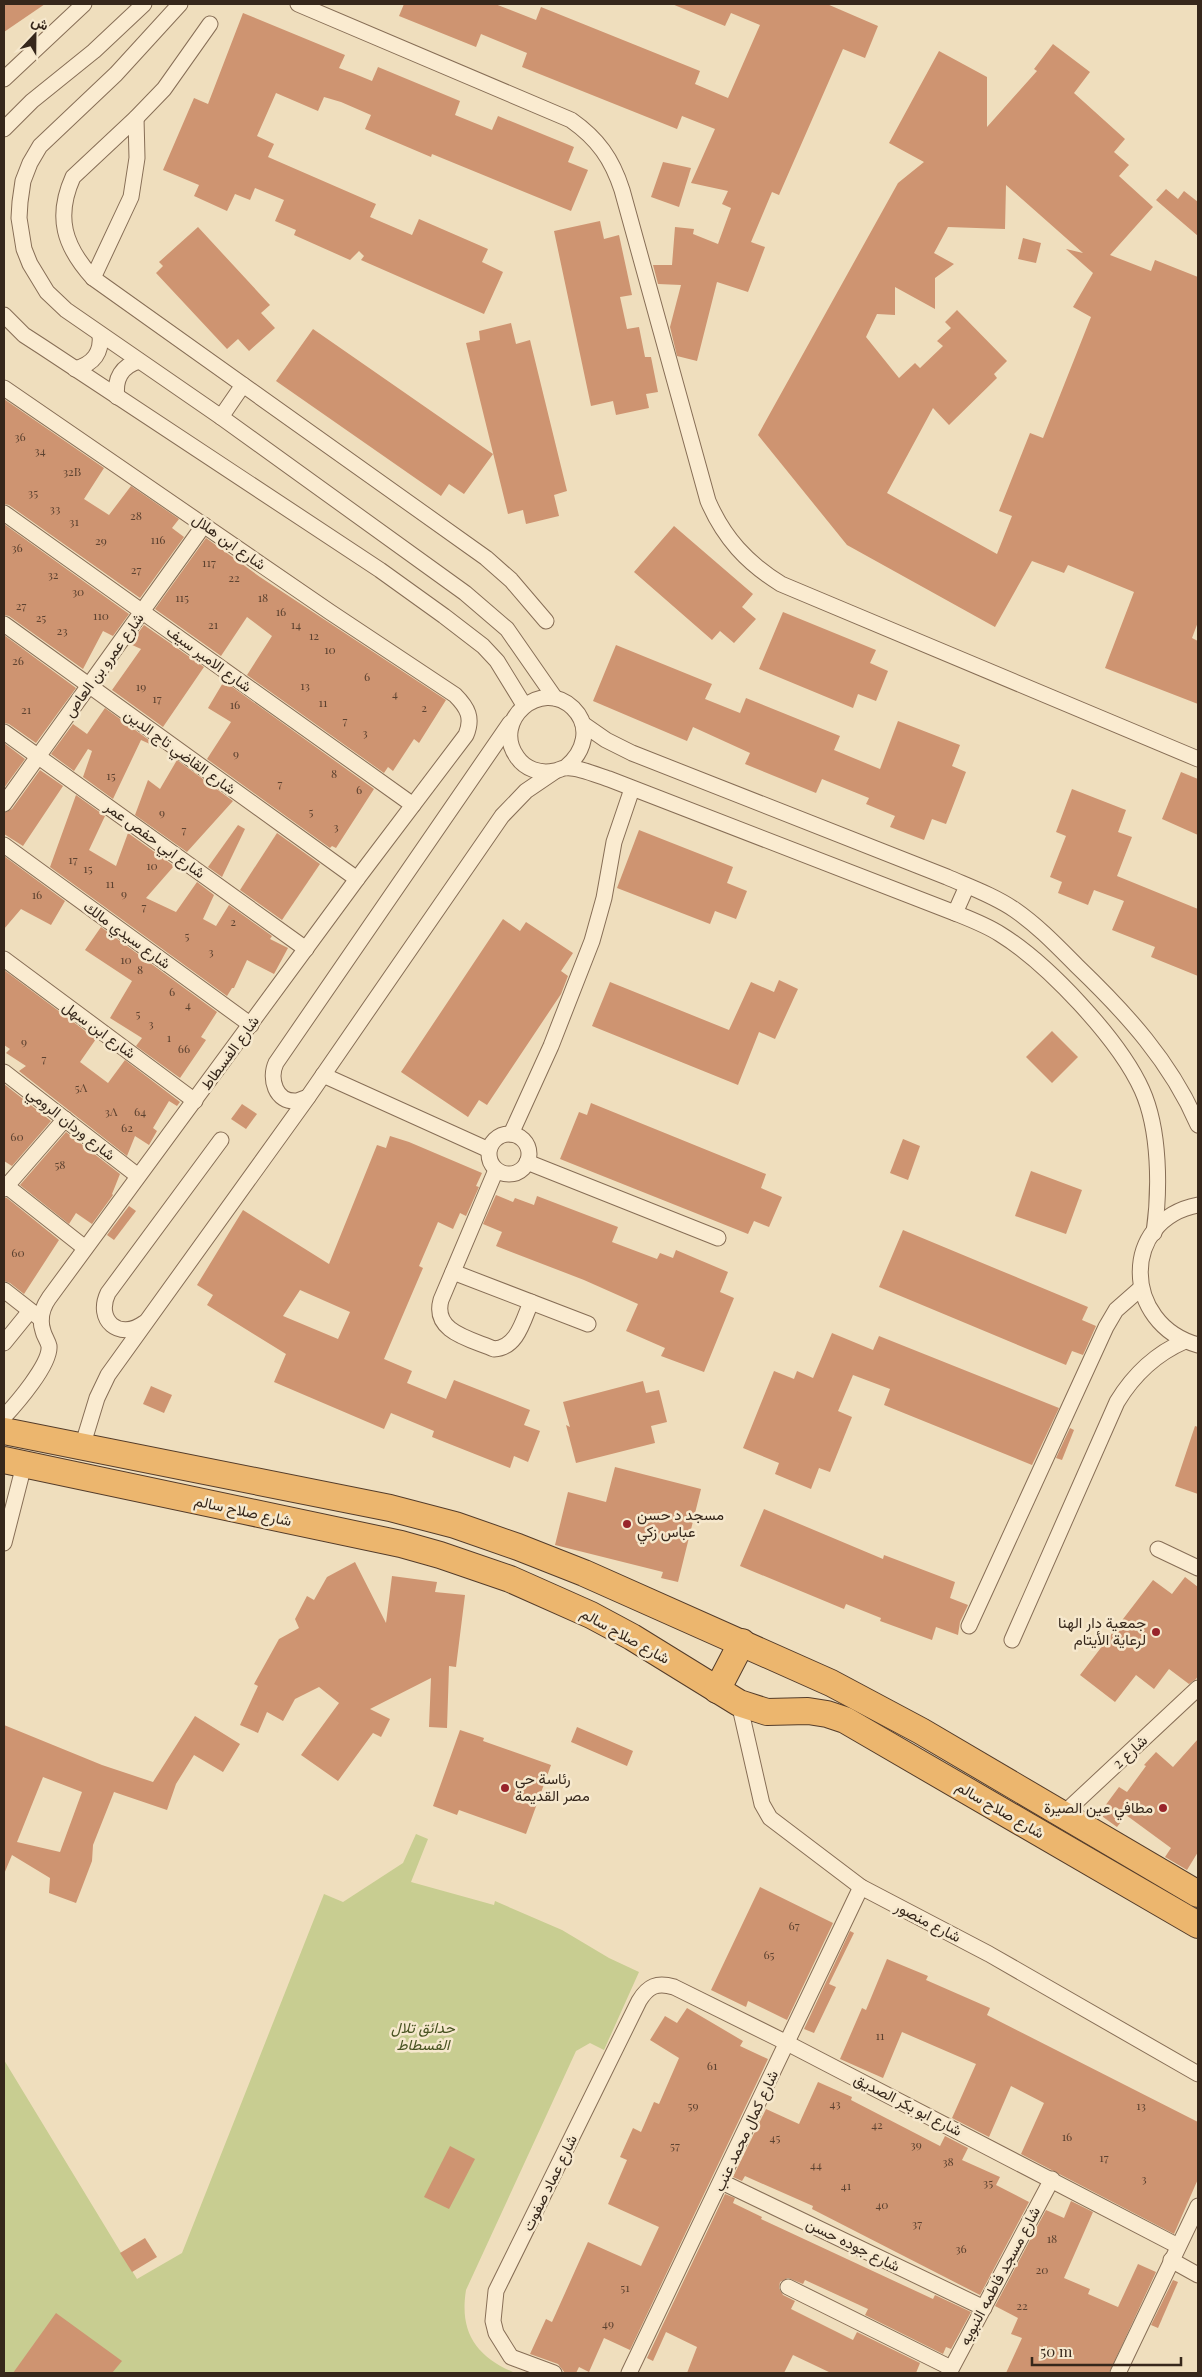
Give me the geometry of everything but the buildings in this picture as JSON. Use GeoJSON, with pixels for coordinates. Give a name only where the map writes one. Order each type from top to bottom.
{"type":"FeatureCollection","features":[{"type":"Feature","properties":{"kind":"highway","name":"شارع صلاح سالم"},"geometry":{"type":"LineString","coordinates":[[4,1431],[390,1508],[455,1525],[518,1547],[584,1573],[832,1683],[921,1731],[1198,1894]]}},
{"type":"Feature","properties":{"kind":"highway","name":"شارع صلاح سالم"},"geometry":{"type":"LineString","coordinates":[[14,1462],[401,1544],[482,1568],[591,1615],[632,1637],[728,1697],[766,1712],[808,1711],[827,1714],[845,1720],[1198,1925]]}},
{"type":"Feature","properties":{"kind":"highway"},"geometry":{"type":"LineString","coordinates":[[728,1697],[742,1642]]}},
{"type":"Feature","properties":{"kind":"street"},"geometry":{"type":"LineString","coordinates":[[4,78],[84,4]]}},
{"type":"Feature","properties":{"kind":"street"},"geometry":{"type":"LineString","coordinates":[[4,129],[32,101],[94,51],[144,4]]}},
{"type":"Feature","properties":{"kind":"street"},"geometry":{"type":"LineString","coordinates":[[180,4],[116,74],[40,146],[30,163],[23,181],[19,218],[21,234],[30,264],[47,292],[66,310],[221,417],[412,553],[488,612],[518,643],[555,698],[572,708],[583,724],[606,740],[632,753],[993,897],[1032,922],[1116,1003],[1160,1057],[1179,1087],[1198,1125]]}},
{"type":"Feature","properties":{"kind":"street"},"geometry":{"type":"LineString","coordinates":[[298,4],[572,120],[589,133],[604,149],[616,169],[708,501],[727,536],[742,555],[760,571],[781,584],[1198,760]]}},
{"type":"Feature","properties":{"kind":"street"},"geometry":{"type":"LineString","coordinates":[[210,24],[180,68],[136,118],[84,164],[73,177],[68,190],[63,217],[65,231],[75,256],[93,278],[486,558],[511,580],[546,622]]}},
{"type":"Feature","properties":{"kind":"street"},"geometry":{"type":"LineString","coordinates":[[93,278],[131,197],[137,158],[136,118]]}},
{"type":"Feature","properties":{"kind":"street"},"geometry":{"type":"LineString","coordinates":[[4,315],[24,335],[380,570],[444,616],[488,651],[507,674],[524,705]]}},
{"type":"Feature","properties":{"kind":"street"},"geometry":{"type":"LineString","coordinates":[[75,369],[90,363],[96,357],[100,350],[100,334]]}},
{"type":"Feature","properties":{"kind":"street"},"geometry":{"type":"LineString","coordinates":[[117,396],[116,381],[120,374],[132,363],[139,361]]}},
{"type":"Feature","properties":{"kind":"street"},"geometry":{"type":"LineString","coordinates":[[221,417],[243,385]]}},
{"type":"Feature","properties":{"kind":"street","name":"شارع ابن هلال"},"geometry":{"type":"LineString","coordinates":[[4,388],[455,695]]}},
{"type":"Feature","properties":{"kind":"street","name":"شارع الامير سيف"},"geometry":{"type":"LineString","coordinates":[[4,513],[413,805]]}},
{"type":"Feature","properties":{"kind":"street","name":"شارع عمرو بن العاص"},"geometry":{"type":"LineString","coordinates":[[4,804],[204,525]]}},
{"type":"Feature","properties":{"kind":"street","name":"شارع القاضي تاج الدين"},"geometry":{"type":"LineString","coordinates":[[4,624],[357,879]]}},
{"type":"Feature","properties":{"kind":"street","name":"شارع الفسطاط"},"geometry":{"type":"LineString","coordinates":[[4,1344],[36,1315],[44,1305],[357,879],[466,735],[470,725],[469,713],[455,695]]}},
{"type":"Feature","properties":{"kind":"street"},"geometry":{"type":"LineString","coordinates":[[308,1097],[297,1101],[289,1100],[276,1090],[272,1074],[276,1063],[512,720],[524,705],[539,698],[555,698]]}},
{"type":"Feature","properties":{"kind":"street"},"geometry":{"type":"LineString","coordinates":[[512,720],[510,741],[518,759],[535,770],[561,769],[610,780],[955,913],[1000,934],[1046,970],[1074,998],[1126,1062],[1143,1091],[1154,1136],[1157,1208],[1154,1233],[1142,1259],[1141,1288],[1149,1308],[1161,1325],[1192,1343]]}},
{"type":"Feature","properties":{"kind":"street"},"geometry":{"type":"LineString","coordinates":[[82,1447],[102,1386],[146,1322],[308,1097],[502,816],[526,791],[575,759],[582,748],[583,724]]}},
{"type":"Feature","properties":{"kind":"street","name":"شارع ابي حفص عمر"},"geometry":{"type":"LineString","coordinates":[[4,732],[306,949]]}},
{"type":"Feature","properties":{"kind":"street"},"geometry":{"type":"LineString","coordinates":[[511,1134],[552,1046],[592,941],[604,898],[614,842],[632,789]]}},
{"type":"Feature","properties":{"kind":"street","name":"شارع سيدي مالك"},"geometry":{"type":"LineString","coordinates":[[4,845],[251,1025]]}},
{"type":"Feature","properties":{"kind":"street"},"geometry":{"type":"LineString","coordinates":[[955,913],[967,886]]}},
{"type":"Feature","properties":{"kind":"street","name":"شارع ابن سهل"},"geometry":{"type":"LineString","coordinates":[[4,959],[195,1101]]}},
{"type":"Feature","properties":{"kind":"street","name":"شارع وردان الرومي"},"geometry":{"type":"LineString","coordinates":[[4,1072],[138,1176]]}},
{"type":"Feature","properties":{"kind":"street"},"geometry":{"type":"LineString","coordinates":[[323,1075],[489,1150]]}},
{"type":"Feature","properties":{"kind":"street"},"geometry":{"type":"LineString","coordinates":[[65,1119],[5,1186],[85,1248]]}},
{"type":"Feature","properties":{"kind":"street"},"geometry":{"type":"LineString","coordinates":[[511,1134],[524,1141],[528,1155],[527,1162],[517,1172],[502,1173],[491,1164],[489,1150],[497,1138],[511,1134]]}},
{"type":"Feature","properties":{"kind":"street"},"geometry":{"type":"LineString","coordinates":[[146,1322],[130,1330],[121,1330],[113,1326],[106,1319],[103,1310],[104,1301],[108,1292],[221,1140]]}},
{"type":"Feature","properties":{"kind":"street"},"geometry":{"type":"LineString","coordinates":[[527,1162],[718,1238]]}},
{"type":"Feature","properties":{"kind":"street"},"geometry":{"type":"LineString","coordinates":[[496,1170],[439,1307],[442,1322],[452,1332],[494,1349],[504,1347],[513,1341],[531,1302]]}},
{"type":"Feature","properties":{"kind":"street"},"geometry":{"type":"LineString","coordinates":[[1154,1233],[1176,1213],[1198,1205]]}},
{"type":"Feature","properties":{"kind":"street"},"geometry":{"type":"LineString","coordinates":[[453,1272],[588,1324]]}},
{"type":"Feature","properties":{"kind":"street"},"geometry":{"type":"LineString","coordinates":[[968,1626],[1106,1327],[1116,1310],[1141,1288]]}},
{"type":"Feature","properties":{"kind":"street"},"geometry":{"type":"LineString","coordinates":[[4,1290],[36,1315],[49,1346],[48,1354],[31,1384],[4,1417]]}},
{"type":"Feature","properties":{"kind":"street"},"geometry":{"type":"LineString","coordinates":[[1012,1640],[1126,1387],[1152,1359],[1168,1348],[1192,1343]]}},
{"type":"Feature","properties":{"kind":"street"},"geometry":{"type":"LineString","coordinates":[[4,1543],[14,1462]]}},
{"type":"Feature","properties":{"kind":"street"},"geometry":{"type":"LineString","coordinates":[[1158,1549],[1198,1568]]}},
{"type":"Feature","properties":{"kind":"street","name":"شارع 2"},"geometry":{"type":"LineString","coordinates":[[1062,1815],[1198,1688]]}},
{"type":"Feature","properties":{"kind":"street","name":"شارع منصور"},"geometry":{"type":"LineString","coordinates":[[728,1697],[764,1812],[861,1887],[989,1954],[1198,2074]]}},
{"type":"Feature","properties":{"kind":"street","name":"شارع كمال محمد عنب"},"geometry":{"type":"LineString","coordinates":[[629,2373],[722,2182],[861,1887]]}},
{"type":"Feature","properties":{"kind":"street","name":"شارع ابو بكر الصديق"},"geometry":{"type":"LineString","coordinates":[[639,2001],[652,1986],[663,1984],[787,2043],[1178,2246]]}},
{"type":"Feature","properties":{"kind":"street","name":"شارع عماد صفوت"},"geometry":{"type":"LineString","coordinates":[[554,2373],[511,2357],[496,2333],[493,2308],[496,2291],[639,2001]]}},
{"type":"Feature","properties":{"kind":"street","name":"شارع مسجد فاطمه النبويه"},"geometry":{"type":"LineString","coordinates":[[950,2371],[1052,2179]]}},
{"type":"Feature","properties":{"kind":"street","name":"شارع جوده حسن"},"geometry":{"type":"LineString","coordinates":[[722,2182],[984,2308]]}},
{"type":"Feature","properties":{"kind":"street"},"geometry":{"type":"LineString","coordinates":[[1118,2373],[1198,2206]]}},
{"type":"Feature","properties":{"kind":"street"},"geometry":{"type":"LineString","coordinates":[[1172,2260],[1198,2275]]}},
{"type":"Feature","properties":{"kind":"street"},"geometry":{"type":"LineString","coordinates":[[788,2287],[950,2371]]}},
{"type":"Feature","properties":{"kind":"green space","name":"حدائق تلال الفسطاط"},"geometry":{"type":"Polygon","coordinates":[[[416,1834],[428,1839],[411,1882],[494,1905],[495,1901],[562,1930],[609,1958],[639,1972],[604,2050],[590,2043],[576,2051],[466,2290],[465,2319],[468,2331],[474,2342],[490,2359],[515,2373],[4,2373],[4,2060],[137,2279],[182,2253],[324,1894],[343,1902],[403,1863],[416,1834]]]}},
{"type":"Feature","properties":{"kind":"place","name":"مسجد د حسن عباس زكي"},"geometry":{"type":"Point","coordinates":[627,1524]}},
{"type":"Feature","properties":{"kind":"place","name":"جمعية دار الهنا لرعاية الأيتام"},"geometry":{"type":"Point","coordinates":[1156,1632]}},
{"type":"Feature","properties":{"kind":"place","name":"رئاسة حى مصر القديمة"},"geometry":{"type":"Point","coordinates":[505,1788]}},
{"type":"Feature","properties":{"kind":"place","name":"مطافي عين الصيرة"},"geometry":{"type":"Point","coordinates":[1163,1808]}}]}
